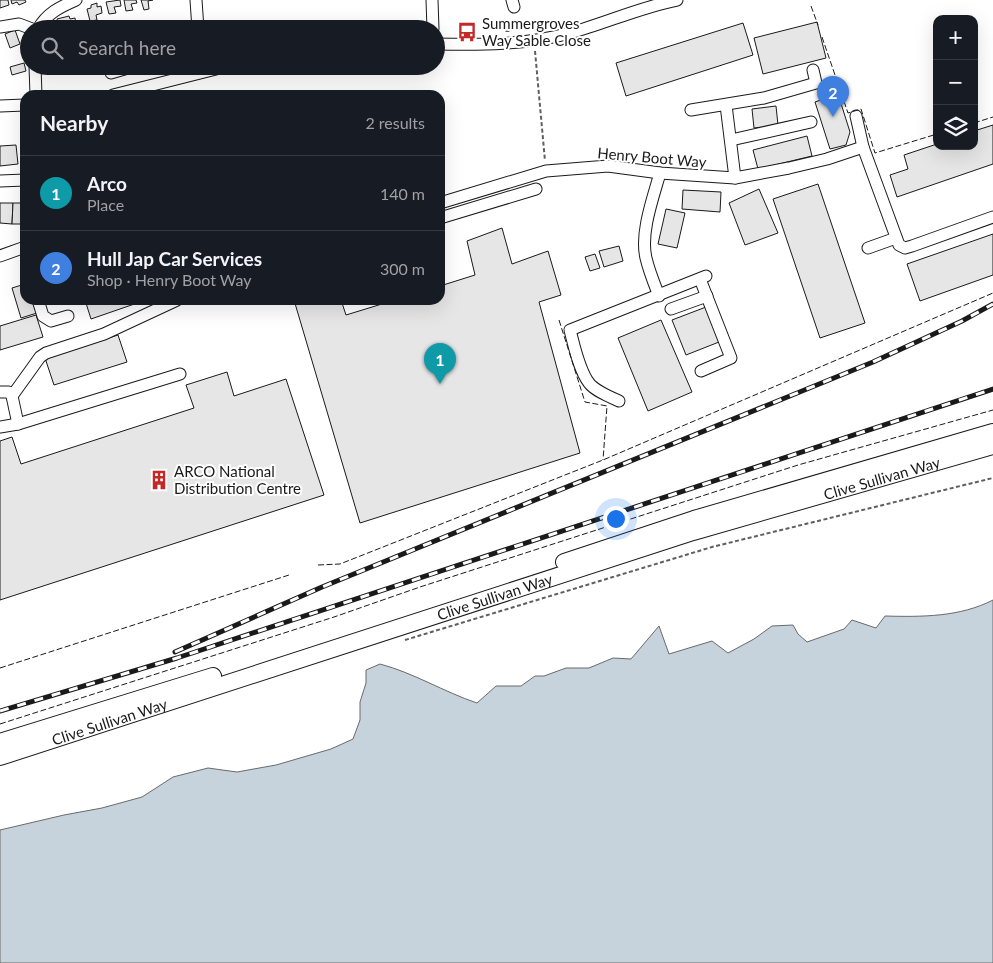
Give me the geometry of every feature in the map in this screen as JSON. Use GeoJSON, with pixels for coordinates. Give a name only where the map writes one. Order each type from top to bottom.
{"type":"FeatureCollection","features":[{"type":"Feature","properties":{"kind":"highway","name":"Clive Sullivan Way"},"geometry":{"type":"LineString","coordinates":[[0,742],[324,642],[694,519],[993,432]]}},
{"type":"Feature","properties":{"kind":"highway","name":"Clive Sullivan Way"},"geometry":{"type":"LineString","coordinates":[[0,757],[693,532],[993,446]]}},
{"type":"Feature","properties":{"kind":"street"},"geometry":{"type":"LineString","coordinates":[[45,20],[59,7],[76,0]]}},
{"type":"Feature","properties":{"kind":"street"},"geometry":{"type":"LineString","coordinates":[[196,0],[197,20]]}},
{"type":"Feature","properties":{"kind":"street"},"geometry":{"type":"LineString","coordinates":[[432,0],[433,20]]}},
{"type":"Feature","properties":{"kind":"street"},"geometry":{"type":"LineString","coordinates":[[445,44],[487,45],[533,36],[568,34],[665,2],[677,0]]}},
{"type":"Feature","properties":{"kind":"street"},"geometry":{"type":"LineString","coordinates":[[0,27],[20,24]]}},
{"type":"Feature","properties":{"kind":"street"},"geometry":{"type":"LineString","coordinates":[[691,110],[764,98],[816,83],[813,70]]}},
{"type":"Feature","properties":{"kind":"street"},"geometry":{"type":"LineString","coordinates":[[35,75],[36,90]]}},
{"type":"Feature","properties":{"kind":"street"},"geometry":{"type":"LineString","coordinates":[[131,90],[183,75]]}},
{"type":"Feature","properties":{"kind":"street"},"geometry":{"type":"LineString","coordinates":[[0,106],[20,105]]}},
{"type":"Feature","properties":{"kind":"street"},"geometry":{"type":"LineString","coordinates":[[726,105],[736,178]]}},
{"type":"Feature","properties":{"kind":"street"},"geometry":{"type":"LineString","coordinates":[[856,116],[863,147],[899,245],[905,248],[993,217]]}},
{"type":"Feature","properties":{"kind":"street"},"geometry":{"type":"LineString","coordinates":[[731,140],[811,122]]}},
{"type":"Feature","properties":{"kind":"street","name":"Henry Boot Way"},"geometry":{"type":"LineString","coordinates":[[445,202],[546,171],[608,166],[660,173],[736,178],[827,159],[863,147]]}},
{"type":"Feature","properties":{"kind":"street"},"geometry":{"type":"LineString","coordinates":[[659,296],[646,258],[644,244],[650,210],[660,173]]}},
{"type":"Feature","properties":{"kind":"street"},"geometry":{"type":"LineString","coordinates":[[0,181],[20,180]]}},
{"type":"Feature","properties":{"kind":"street"},"geometry":{"type":"LineString","coordinates":[[445,216],[536,189]]}},
{"type":"Feature","properties":{"kind":"street"},"geometry":{"type":"LineString","coordinates":[[452,200],[456,213]]}},
{"type":"Feature","properties":{"kind":"street"},"geometry":{"type":"LineString","coordinates":[[868,248],[896,238]]}},
{"type":"Feature","properties":{"kind":"street"},"geometry":{"type":"LineString","coordinates":[[0,256],[20,253]]}},
{"type":"Feature","properties":{"kind":"street"},"geometry":{"type":"LineString","coordinates":[[619,401],[589,383],[575,350],[570,330],[703,278],[707,296],[732,358],[701,371]]}},
{"type":"Feature","properties":{"kind":"street"},"geometry":{"type":"LineString","coordinates":[[671,309],[707,296]]}},
{"type":"Feature","properties":{"kind":"street"},"geometry":{"type":"LineString","coordinates":[[40,305],[43,316],[51,321],[68,316]]}},
{"type":"Feature","properties":{"kind":"street"},"geometry":{"type":"LineString","coordinates":[[12,396],[40,357],[46,353],[104,334],[166,305]]}},
{"type":"Feature","properties":{"kind":"street"},"geometry":{"type":"LineString","coordinates":[[0,427],[18,424],[180,374]]}},
{"type":"Feature","properties":{"kind":"street"},"geometry":{"type":"LineString","coordinates":[[0,392],[9,392],[12,396],[18,424]]}},
{"type":"Feature","properties":{"kind":"path"},"geometry":{"type":"LineString","coordinates":[[542,22],[533,36],[546,171]]}},
{"type":"Feature","properties":{"kind":"path"},"geometry":{"type":"LineString","coordinates":[[504,25],[506,31],[513,31]]}},
{"type":"Feature","properties":{"kind":"path"},"geometry":{"type":"LineString","coordinates":[[403,641],[712,547],[993,478]]}},
{"type":"Feature","properties":{"kind":"shaded area"},"geometry":{"type":"Polygon","coordinates":[[[993,600],[993,963],[0,963],[0,830],[102,808],[142,797],[173,777],[208,768],[237,772],[276,765],[331,749],[353,739],[360,720],[360,702],[366,683],[366,670],[380,664],[405,672],[477,703],[496,686],[521,686],[535,676],[544,676],[566,668],[589,668],[613,658],[631,659],[659,626],[669,654],[712,641],[728,653],[754,639],[772,626],[793,625],[798,634],[807,642],[844,629],[852,620],[876,628],[885,616],[927,616],[954,613],[980,606],[993,600]]]}},
{"type":"Feature","properties":{"kind":"building"},"geometry":{"type":"Polygon","coordinates":[[[0,0],[8,0],[9,5],[0,8],[0,0]]]}},
{"type":"Feature","properties":{"kind":"building"},"geometry":{"type":"Polygon","coordinates":[[[11,0],[25,0],[26,2],[19,5],[17,2],[12,4],[11,0]]]}},
{"type":"Feature","properties":{"kind":"building"},"geometry":{"type":"Polygon","coordinates":[[[120,0],[121,6],[114,7],[116,13],[109,14],[106,2],[120,0]]]}},
{"type":"Feature","properties":{"kind":"building"},"geometry":{"type":"Polygon","coordinates":[[[124,0],[136,0],[137,3],[131,4],[133,10],[126,11],[124,0]]]}},
{"type":"Feature","properties":{"kind":"building"},"geometry":{"type":"Polygon","coordinates":[[[141,0],[153,0],[148,1],[149,9],[144,10],[141,0]]]}},
{"type":"Feature","properties":{"kind":"building"},"geometry":{"type":"Polygon","coordinates":[[[97,3],[97,7],[101,6],[102,13],[96,15],[97,20],[90,20],[87,9],[91,8],[91,5],[97,3]]]}},
{"type":"Feature","properties":{"kind":"building"},"geometry":{"type":"Polygon","coordinates":[[[69,16],[70,19],[75,18],[75,20],[57,20],[69,16]]]}},
{"type":"Feature","properties":{"kind":"building"},"geometry":{"type":"Polygon","coordinates":[[[817,22],[826,58],[763,74],[754,38],[817,22]]]}},
{"type":"Feature","properties":{"kind":"building"},"geometry":{"type":"Polygon","coordinates":[[[743,23],[753,55],[626,96],[616,63],[743,23]]]}},
{"type":"Feature","properties":{"kind":"building"},"geometry":{"type":"Polygon","coordinates":[[[15,30],[20,44],[10,48],[5,34],[15,30]]]}},
{"type":"Feature","properties":{"kind":"building"},"geometry":{"type":"Polygon","coordinates":[[[20,64],[20,73],[12,75],[10,67],[20,64]]]}},
{"type":"Feature","properties":{"kind":"building"},"geometry":{"type":"Polygon","coordinates":[[[838,94],[850,132],[846,145],[830,149],[815,102],[838,94]]]}},
{"type":"Feature","properties":{"kind":"building"},"geometry":{"type":"Polygon","coordinates":[[[776,106],[778,125],[754,128],[752,109],[776,106]]]}},
{"type":"Feature","properties":{"kind":"building"},"geometry":{"type":"Polygon","coordinates":[[[993,125],[993,164],[897,197],[890,175],[908,169],[904,155],[933,145],[933,150],[978,150],[978,130],[993,125]]]}},
{"type":"Feature","properties":{"kind":"building"},"geometry":{"type":"Polygon","coordinates":[[[807,136],[812,156],[758,169],[753,150],[807,136]]]}},
{"type":"Feature","properties":{"kind":"building"},"geometry":{"type":"Polygon","coordinates":[[[16,145],[18,164],[0,166],[0,146],[16,145]]]}},
{"type":"Feature","properties":{"kind":"building"},"geometry":{"type":"Polygon","coordinates":[[[818,184],[865,323],[820,338],[773,199],[818,184]]]}},
{"type":"Feature","properties":{"kind":"building"},"geometry":{"type":"Polygon","coordinates":[[[759,189],[778,233],[745,245],[729,203],[759,189]]]}},
{"type":"Feature","properties":{"kind":"building"},"geometry":{"type":"Polygon","coordinates":[[[683,190],[721,192],[720,212],[682,209],[683,190]]]}},
{"type":"Feature","properties":{"kind":"building"},"geometry":{"type":"Polygon","coordinates":[[[0,203],[13,203],[12,224],[0,223],[0,203]]]}},
{"type":"Feature","properties":{"kind":"building"},"geometry":{"type":"Polygon","coordinates":[[[13,203],[20,203],[20,224],[12,224],[13,203]]]}},
{"type":"Feature","properties":{"kind":"building"},"geometry":{"type":"Polygon","coordinates":[[[666,209],[685,213],[677,248],[658,244],[666,209]]]}},
{"type":"Feature","properties":{"kind":"building"},"geometry":{"type":"Polygon","coordinates":[[[502,228],[512,264],[548,251],[561,295],[539,302],[580,453],[360,523],[295,305],[343,305],[346,315],[379,305],[445,305],[445,284],[475,275],[467,241],[502,228]]]}},
{"type":"Feature","properties":{"kind":"building"},"geometry":{"type":"Polygon","coordinates":[[[993,234],[993,275],[920,301],[907,264],[993,234]]]}},
{"type":"Feature","properties":{"kind":"building"},"geometry":{"type":"Polygon","coordinates":[[[619,246],[623,261],[604,267],[599,251],[619,246]]]}},
{"type":"Feature","properties":{"kind":"building"},"geometry":{"type":"Polygon","coordinates":[[[595,254],[600,268],[590,271],[585,257],[595,254]]]}},
{"type":"Feature","properties":{"kind":"building"},"geometry":{"type":"Polygon","coordinates":[[[20,286],[20,305],[35,305],[37,313],[21,318],[12,288],[20,286]]]}},
{"type":"Feature","properties":{"kind":"building"},"geometry":{"type":"Polygon","coordinates":[[[87,305],[132,305],[91,319],[87,305]]]}},
{"type":"Feature","properties":{"kind":"building"},"geometry":{"type":"Polygon","coordinates":[[[706,307],[719,342],[686,355],[672,320],[706,307]]]}},
{"type":"Feature","properties":{"kind":"building"},"geometry":{"type":"Polygon","coordinates":[[[36,315],[43,337],[0,350],[0,326],[36,315]]]}},
{"type":"Feature","properties":{"kind":"building"},"geometry":{"type":"Polygon","coordinates":[[[661,320],[692,392],[648,411],[618,338],[661,320]]]}},
{"type":"Feature","properties":{"kind":"building"},"geometry":{"type":"Polygon","coordinates":[[[118,335],[127,362],[54,385],[45,358],[118,335]]]}},
{"type":"Feature","properties":{"kind":"building","name":"ARCO National Distribution Centre"},"geometry":{"type":"Polygon","coordinates":[[[227,372],[234,396],[286,379],[324,495],[0,600],[0,441],[12,437],[21,464],[194,408],[186,385],[227,372]]]}},
{"type":"Feature","properties":{"kind":"railway"},"geometry":{"type":"LineString","coordinates":[[175,652],[322,587],[873,362],[962,321],[993,304]]}},
{"type":"Feature","properties":{"kind":"railway"},"geometry":{"type":"LineString","coordinates":[[0,711],[177,658],[993,389]]}},
{"type":"Feature","properties":{"kind":"fence"},"geometry":{"type":"LineString","coordinates":[[811,6],[818,25]]}},
{"type":"Feature","properties":{"kind":"fence"},"geometry":{"type":"LineString","coordinates":[[822,37],[848,113],[861,109],[875,153],[933,135]]}},
{"type":"Feature","properties":{"kind":"fence"},"geometry":{"type":"LineString","coordinates":[[978,122],[993,117]]}},
{"type":"Feature","properties":{"kind":"fence"},"geometry":{"type":"LineString","coordinates":[[318,565],[340,564],[603,460],[993,293]]}},
{"type":"Feature","properties":{"kind":"fence"},"geometry":{"type":"LineString","coordinates":[[559,320],[585,402],[607,406],[603,460]]}},
{"type":"Feature","properties":{"kind":"fence"},"geometry":{"type":"LineString","coordinates":[[0,724],[798,465],[993,410]]}},
{"type":"Feature","properties":{"kind":"fence"},"geometry":{"type":"LineString","coordinates":[[0,668],[289,575]]}},
{"type":"Feature","properties":{"kind":"place","name":"Summergroves Way Sable Close"},"geometry":{"type":"Point","coordinates":[467,32]}},
{"type":"Feature","properties":{"kind":"place","name":"Hull Jap Car Services"},"geometry":{"type":"Point","coordinates":[833,117]}},
{"type":"Feature","properties":{"kind":"place","name":"Arco"},"geometry":{"type":"Point","coordinates":[440,384]}},
{"type":"Feature","properties":{"kind":"place","name":"ARCO National Distribution Centre"},"geometry":{"type":"Point","coordinates":[159,480]}}]}
